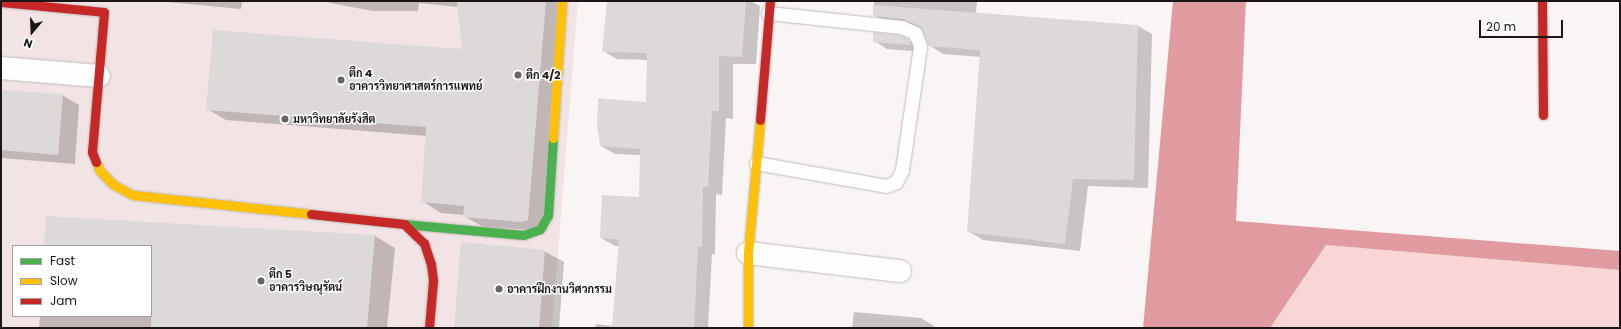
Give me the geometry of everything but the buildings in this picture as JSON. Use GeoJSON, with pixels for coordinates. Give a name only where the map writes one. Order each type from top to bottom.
{"type":"FeatureCollection","features":[{"type":"Feature","properties":{"kind":"street"},"geometry":{"type":"LineString","coordinates":[[1,2],[104,12],[92,152],[100,170],[114,185],[133,195],[523,235],[540,229],[548,215],[562,1]]}},
{"type":"Feature","properties":{"kind":"street"},"geometry":{"type":"LineString","coordinates":[[1542,1],[1542,115]]}},
{"type":"Feature","properties":{"kind":"street"},"geometry":{"type":"LineString","coordinates":[[748,328],[748,253],[769,7]]}},
{"type":"Feature","properties":{"kind":"street"},"geometry":{"type":"LineString","coordinates":[[1,68],[99,76]]}},
{"type":"Feature","properties":{"kind":"street"},"geometry":{"type":"LineString","coordinates":[[404,224],[424,243],[431,264],[433,281],[429,328]]}},
{"type":"Feature","properties":{"kind":"street"},"geometry":{"type":"LineString","coordinates":[[748,253],[900,271]]}},
{"type":"Feature","properties":{"kind":"lane"},"geometry":{"type":"LineString","coordinates":[[756,163],[886,186],[896,182],[902,170],[920,46],[916,33],[902,27],[769,7]]}},
{"type":"Feature","properties":{"kind":"shaded area","name":"มหาวิทยาลัยรังสิต"},"geometry":{"type":"Polygon","coordinates":[[[1,1],[578,1],[552,328],[1,328],[1,1]]]}},
{"type":"Feature","properties":{"kind":"shaded area"},"geometry":{"type":"Polygon","coordinates":[[[1173,1],[1246,1],[1236,221],[1620,251],[1620,270],[1326,245],[1270,328],[1143,328],[1173,1]]]}},
{"type":"Feature","properties":{"kind":"shaded area"},"geometry":{"type":"Polygon","coordinates":[[[1326,245],[1620,270],[1620,328],[1270,328],[1326,245]]]}},
{"type":"Feature","properties":{"kind":"traffic: fast"},"geometry":{"type":"LineString","coordinates":[[404,224],[523,235],[540,229],[548,215],[553,138]]}},
{"type":"Feature","properties":{"kind":"traffic: slow"},"geometry":{"type":"LineString","coordinates":[[553,138],[562,1]]}},
{"type":"Feature","properties":{"kind":"traffic: slow"},"geometry":{"type":"LineString","coordinates":[[748,328],[748,253],[760,120]]}},
{"type":"Feature","properties":{"kind":"traffic: slow"},"geometry":{"type":"LineString","coordinates":[[96,162],[100,171],[114,185],[133,195],[311,214]]}},
{"type":"Feature","properties":{"kind":"traffic: jam"},"geometry":{"type":"LineString","coordinates":[[760,120],[770,1]]}},
{"type":"Feature","properties":{"kind":"traffic: jam"},"geometry":{"type":"LineString","coordinates":[[1542,1],[1543,115]]}},
{"type":"Feature","properties":{"kind":"traffic: jam"},"geometry":{"type":"LineString","coordinates":[[1,2],[104,12],[92,152],[96,162]]}},
{"type":"Feature","properties":{"kind":"traffic: jam"},"geometry":{"type":"LineString","coordinates":[[311,214],[404,224],[424,243],[431,264],[433,281],[429,328]]}},
{"type":"Feature","properties":{"kind":"place","name":"ตึก 4/2"},"geometry":{"type":"Point","coordinates":[518,75]}},
{"type":"Feature","properties":{"kind":"place","name":"ตึก 4 อาคารวิทยาศาสตร์การแพทย์"},"geometry":{"type":"Point","coordinates":[341,80]}},
{"type":"Feature","properties":{"kind":"place","name":"มหาวิทยาลัยรังสิต"},"geometry":{"type":"Point","coordinates":[285,119]}},
{"type":"Feature","properties":{"kind":"place","name":"ตึก 5 อาคารวิษณุรัตน์"},"geometry":{"type":"Point","coordinates":[261,281]}},
{"type":"Feature","properties":{"kind":"place","name":"อาคารฝึกงานวิศวกรรม"},"geometry":{"type":"Point","coordinates":[499,289]}}]}
